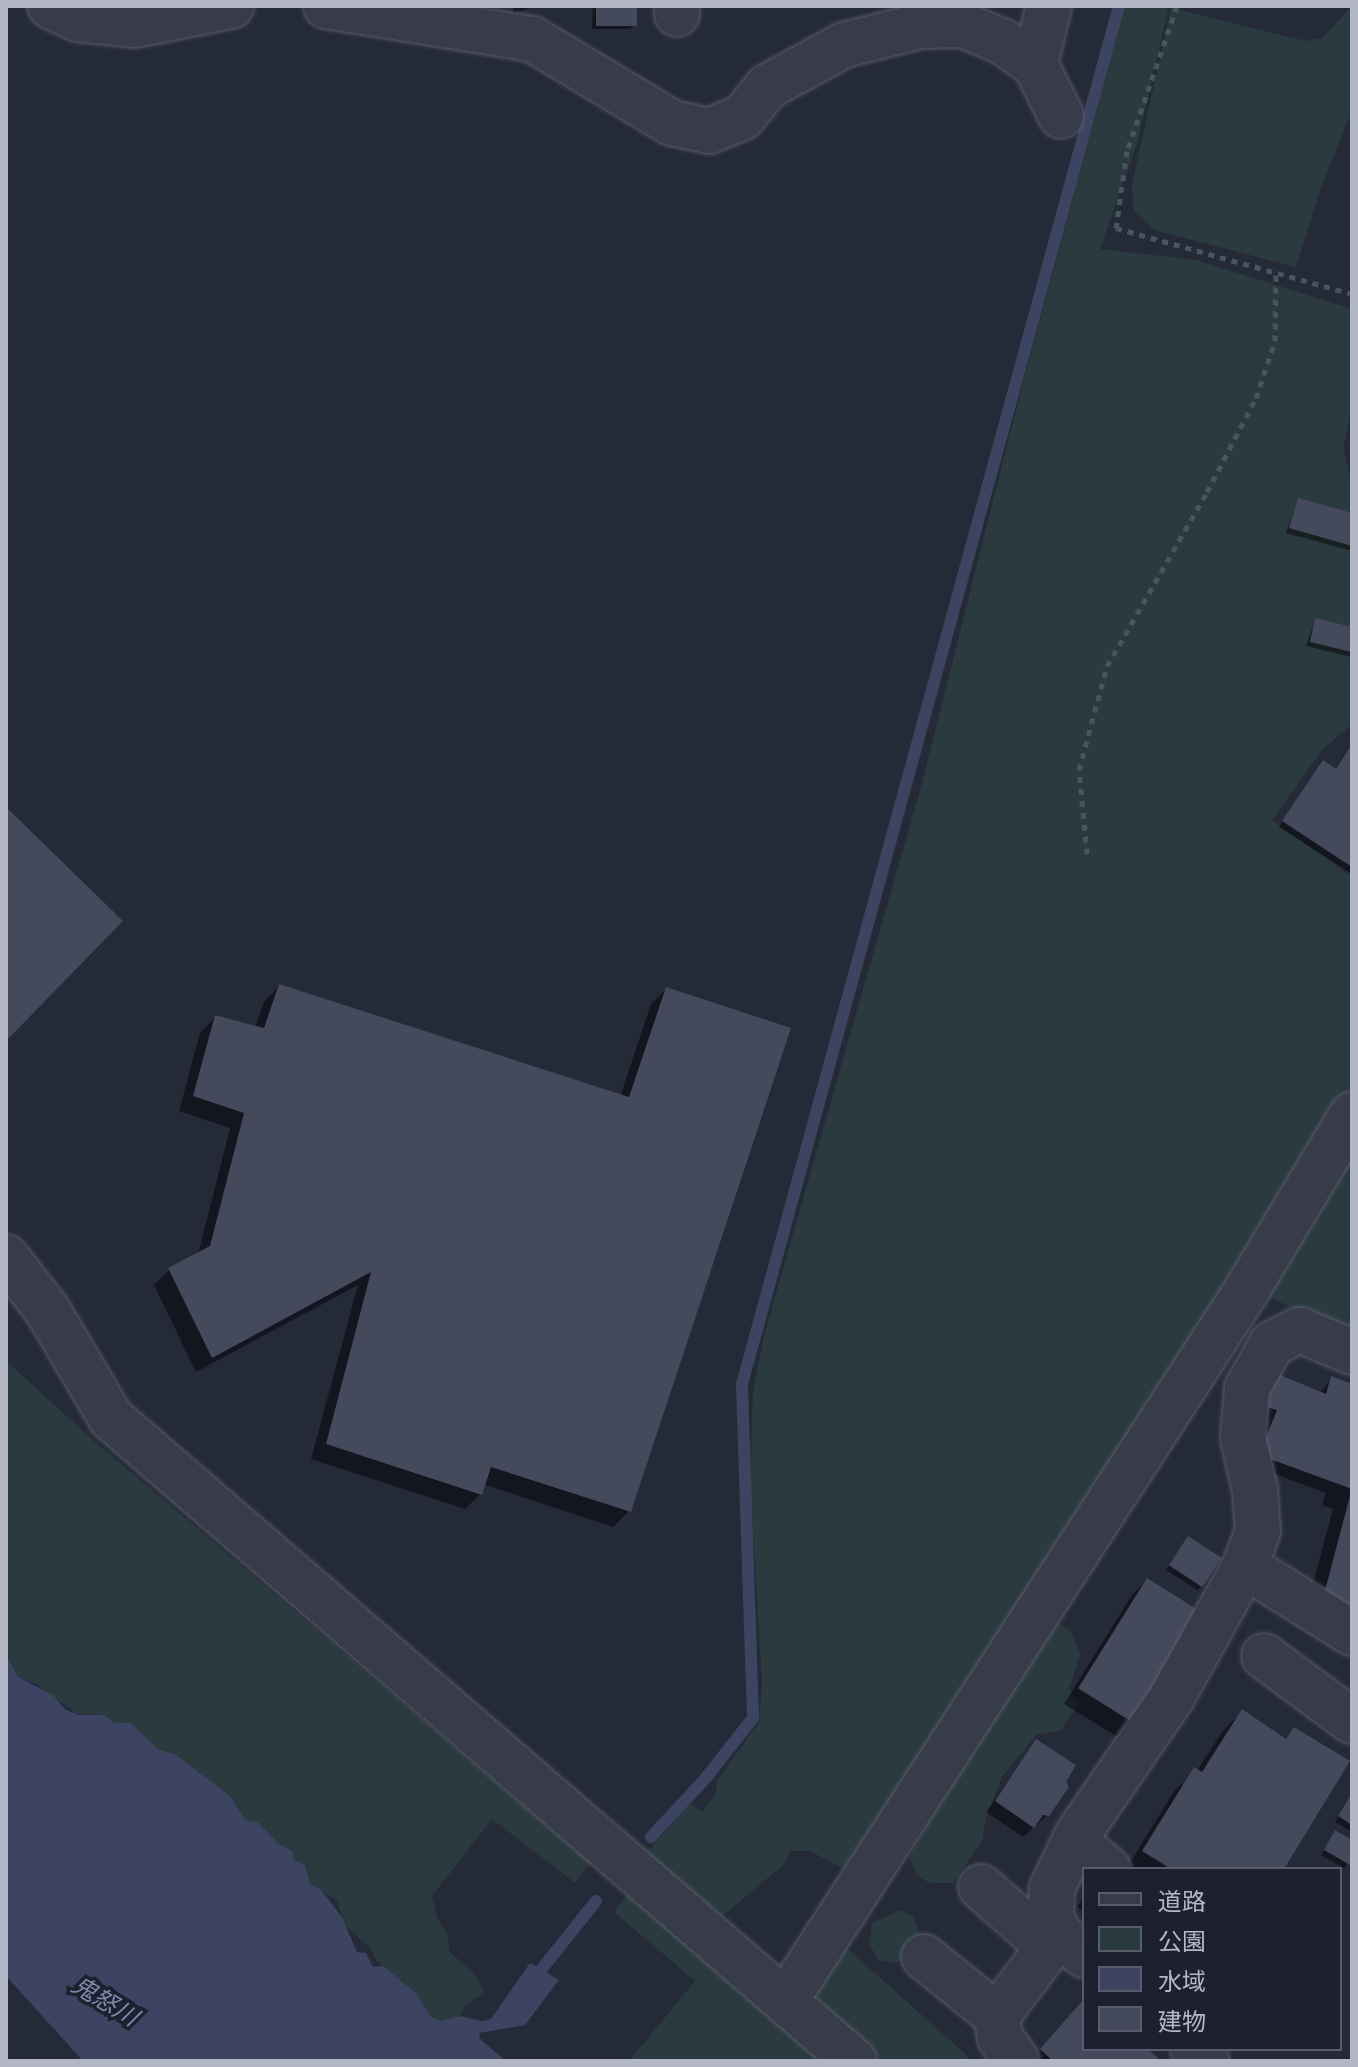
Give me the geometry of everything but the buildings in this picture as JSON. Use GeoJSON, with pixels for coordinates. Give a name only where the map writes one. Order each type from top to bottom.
{"type":"FeatureCollection","features":[{"type":"Feature","properties":{"kind":"street"},"geometry":{"type":"LineString","coordinates":[[50,6],[78,19],[135,25],[231,6]]}},
{"type":"Feature","properties":{"kind":"street"},"geometry":{"type":"LineString","coordinates":[[326,6],[532,39],[672,123],[709,131],[742,118],[767,87],[844,45],[920,26],[963,25],[1003,42],[1035,64],[1061,116]]}},
{"type":"Feature","properties":{"kind":"street"},"geometry":{"type":"LineString","coordinates":[[1035,64],[1049,6]]}},
{"type":"Feature","properties":{"kind":"street"},"geometry":{"type":"LineString","coordinates":[[786,2000],[1245,1293],[1352,1115]]}},
{"type":"Feature","properties":{"kind":"street"},"geometry":{"type":"LineString","coordinates":[[6,1257],[48,1311],[111,1418],[854,2061]]}},
{"type":"Feature","properties":{"kind":"street"},"geometry":{"type":"LineString","coordinates":[[1064,1945],[1051,1916],[1052,1888],[1091,1856],[1172,1697],[1245,1566],[1258,1531],[1255,1490],[1243,1438],[1247,1388],[1272,1344],[1300,1330],[1352,1352]]}},
{"type":"Feature","properties":{"kind":"street"},"geometry":{"type":"LineString","coordinates":[[1245,1566],[1352,1633]]}},
{"type":"Feature","properties":{"kind":"street"},"geometry":{"type":"LineString","coordinates":[[1264,1656],[1352,1721]]}},
{"type":"Feature","properties":{"kind":"street"},"geometry":{"type":"LineString","coordinates":[[981,1887],[1064,1945]]}},
{"type":"Feature","properties":{"kind":"street"},"geometry":{"type":"LineString","coordinates":[[997,2016],[1064,1945]]}},
{"type":"Feature","properties":{"kind":"street"},"geometry":{"type":"LineString","coordinates":[[924,1957],[997,2016],[1000,2038],[1017,2061]]}},
{"type":"Feature","properties":{"kind":"path"},"geometry":{"type":"LineString","coordinates":[[1177,6],[1127,151],[1116,228],[1352,294]]}},
{"type":"Feature","properties":{"kind":"path"},"geometry":{"type":"LineString","coordinates":[[1087,854],[1079,770],[1107,666],[1256,398],[1275,341],[1276,273]]}},
{"type":"Feature","properties":{"kind":"green space"},"geometry":{"type":"Polygon","coordinates":[[[1125,6],[1169,6],[1138,140],[1100,249],[1196,260],[1352,309],[1352,407],[1343,448],[1352,482],[1352,724],[1323,749],[1272,820],[1352,877],[1352,1085],[853,1874],[810,1851],[791,1851],[782,1866],[725,1914],[708,1919],[639,1861],[690,1804],[702,1812],[716,1795],[717,1781],[759,1722],[762,1682],[750,1480],[753,1392],[765,1332],[920,791],[1020,394],[1125,6]]]}},
{"type":"Feature","properties":{"kind":"green space"},"geometry":{"type":"Polygon","coordinates":[[[1352,6],[1352,111],[1322,184],[1296,267],[1154,230],[1134,211],[1132,185],[1171,8],[1306,41],[1322,38],[1352,6]]]}},
{"type":"Feature","properties":{"kind":"green space"},"geometry":{"type":"Polygon","coordinates":[[[1352,1154],[1352,1335],[1260,1293],[1352,1154]]]}},
{"type":"Feature","properties":{"kind":"green space"},"geometry":{"type":"Polygon","coordinates":[[[6,1361],[93,1440],[590,1862],[575,1883],[492,1819],[432,1896],[437,1918],[448,1934],[449,1951],[473,1973],[485,1992],[465,2006],[459,2016],[441,2021],[430,2017],[415,1992],[377,1961],[370,1948],[345,1925],[337,1901],[310,1884],[305,1865],[293,1859],[293,1852],[278,1843],[257,1822],[245,1820],[230,1796],[176,1755],[158,1749],[131,1723],[115,1723],[104,1715],[77,1714],[36,1684],[18,1677],[6,1654],[6,1361]]]}},
{"type":"Feature","properties":{"kind":"green space"},"geometry":{"type":"Polygon","coordinates":[[[1055,1621],[1072,1633],[1080,1655],[1069,1689],[1078,1705],[1060,1731],[1036,1735],[1002,1777],[986,1818],[982,1841],[953,1883],[929,1883],[917,1875],[909,1859],[930,1818],[1055,1621]]]}},
{"type":"Feature","properties":{"kind":"green space"},"geometry":{"type":"Polygon","coordinates":[[[630,1891],[823,2061],[629,2061],[695,1981],[614,1912],[630,1891]]]}},
{"type":"Feature","properties":{"kind":"green space"},"geometry":{"type":"Polygon","coordinates":[[[901,1910],[914,1917],[919,1934],[916,1947],[907,1958],[895,1963],[878,1960],[869,1943],[872,1923],[901,1910]]]}},
{"type":"Feature","properties":{"kind":"green space"},"geometry":{"type":"Polygon","coordinates":[[[840,1942],[972,2061],[881,2061],[820,2007],[816,1981],[840,1942]]]}},
{"type":"Feature","properties":{"kind":"water","name":"鬼怒川"},"geometry":{"type":"Polygon","coordinates":[[[6,1654],[18,1677],[53,1695],[66,1710],[79,1715],[104,1715],[115,1723],[131,1723],[158,1749],[176,1755],[230,1796],[245,1820],[257,1822],[278,1843],[293,1852],[293,1859],[305,1865],[310,1884],[321,1890],[342,1917],[357,1952],[366,1953],[373,1967],[383,1966],[415,1992],[431,2017],[441,2021],[459,2016],[482,2021],[491,2019],[530,1963],[559,1980],[525,2025],[479,2033],[480,2039],[506,2061],[83,2061],[6,1976],[6,1654]]]}},
{"type":"Feature","properties":{"kind":"waterway"},"geometry":{"type":"LineString","coordinates":[[651,1837],[705,1779],[753,1718],[742,1384],[1119,6]]}},
{"type":"Feature","properties":{"kind":"waterway"},"geometry":{"type":"LineString","coordinates":[[533,1980],[596,1901]]}}]}
